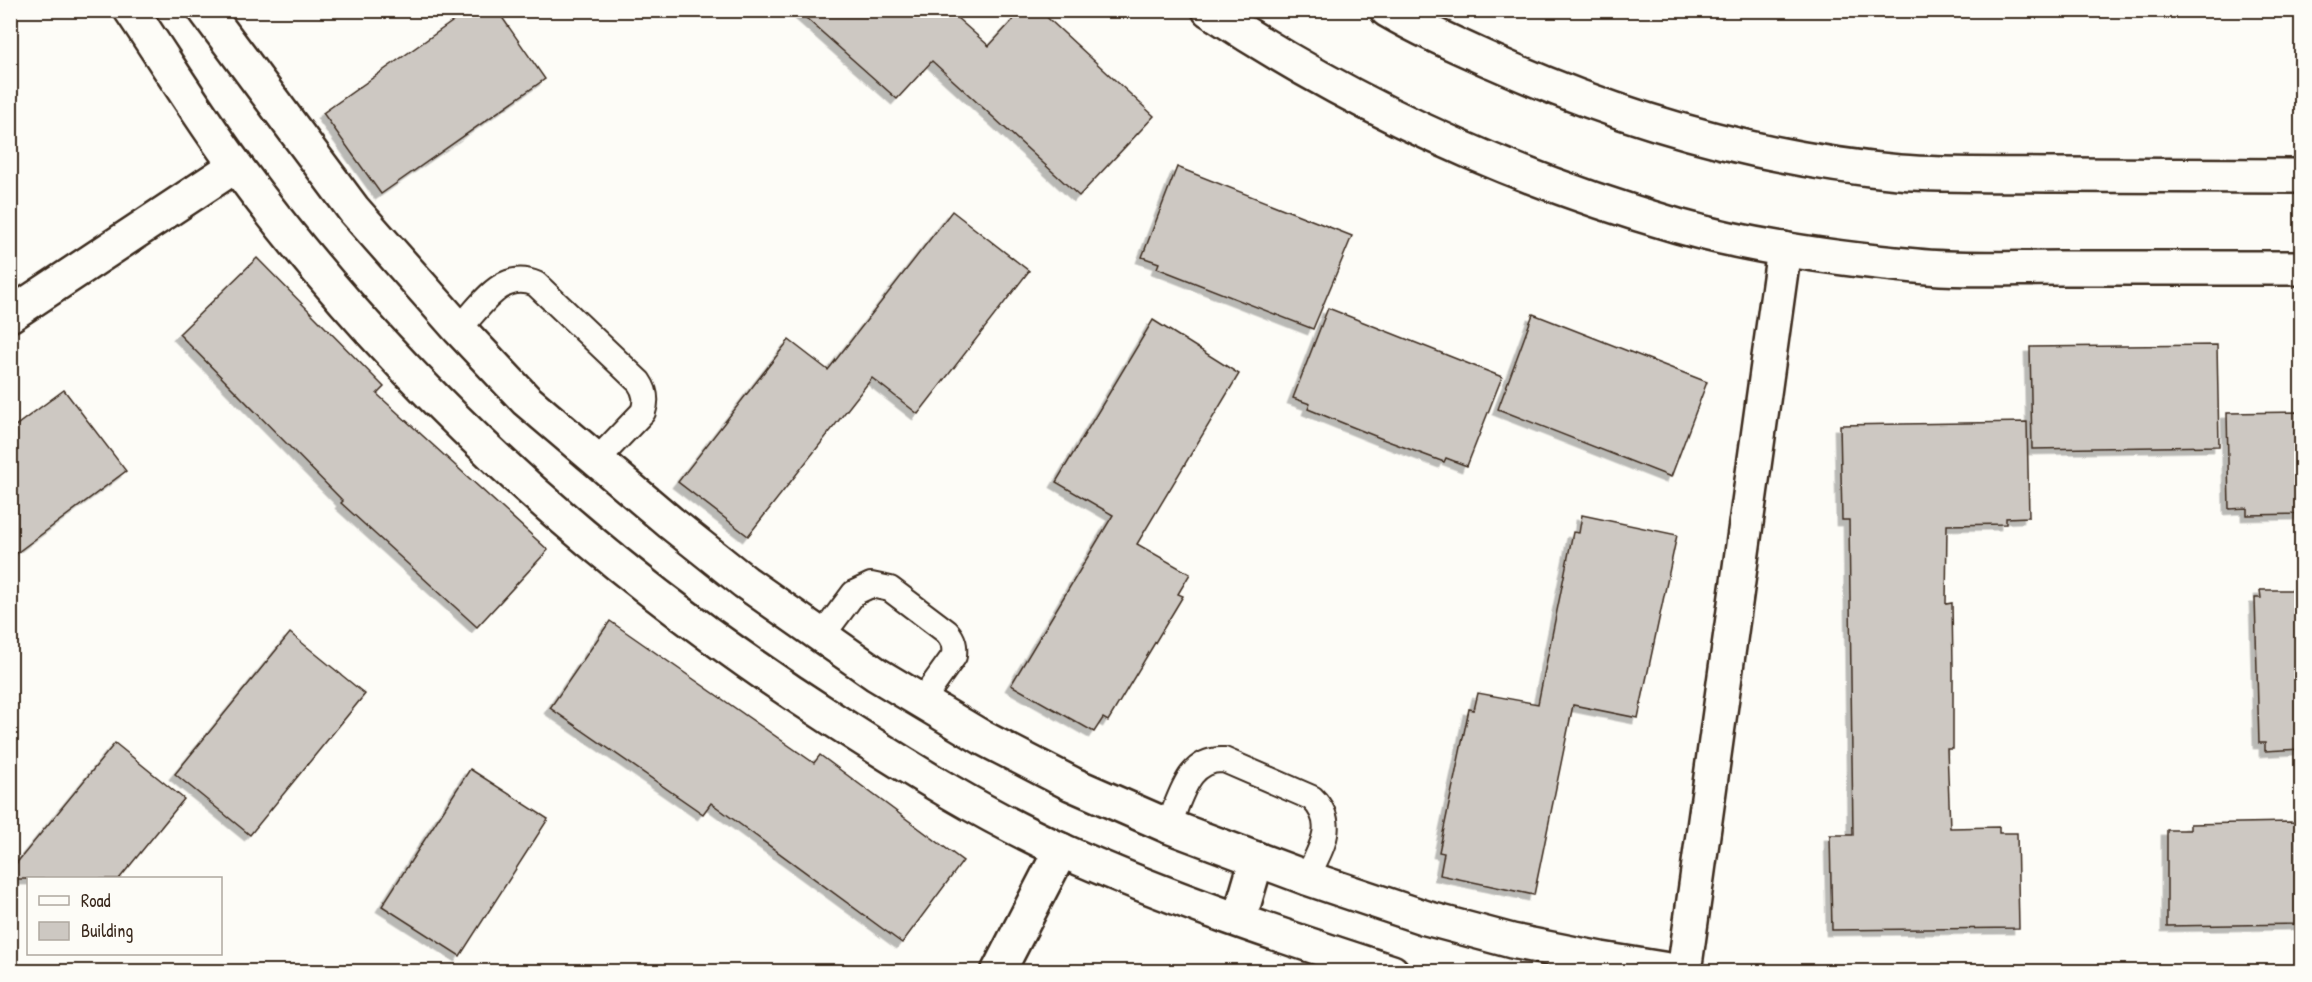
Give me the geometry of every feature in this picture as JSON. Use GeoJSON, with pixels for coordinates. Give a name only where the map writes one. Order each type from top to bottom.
{"type":"FeatureCollection","features":[{"type":"Feature","properties":{"kind":"street"},"geometry":{"type":"LineString","coordinates":[[131,10],[235,166],[359,318],[487,450],[560,517],[716,640],[798,697],[882,751],[967,802],[1060,850],[1146,886],[1392,972]]}},
{"type":"Feature","properties":{"kind":"street"},"geometry":{"type":"LineString","coordinates":[[205,10],[354,210],[459,329],[526,400],[671,524],[821,637],[921,702],[983,738],[1072,784],[1168,826],[1307,878],[1426,918],[1512,941],[1600,959],[1682,972],[1784,249]]}},
{"type":"Feature","properties":{"kind":"street"},"geometry":{"type":"LineString","coordinates":[[1209,10],[1320,79],[1406,123],[1496,163],[1587,197],[1680,226],[1784,249],[1920,266],[2301,268]]}},
{"type":"Feature","properties":{"kind":"street"},"geometry":{"type":"LineString","coordinates":[[1387,10],[1469,51],[1549,86],[1632,117],[1717,141],[1803,158],[1899,172],[2301,176]]}},
{"type":"Feature","properties":{"kind":"street"},"geometry":{"type":"LineString","coordinates":[[10,315],[235,166]]}},
{"type":"Feature","properties":{"kind":"street"},"geometry":{"type":"LineString","coordinates":[[998,972],[1060,850]]}},
{"type":"Feature","properties":{"kind":"street"},"geometry":{"type":"LineString","coordinates":[[1239,920],[1257,859]]}},
{"type":"Feature","properties":{"kind":"lane"},"geometry":{"type":"LineString","coordinates":[[459,329],[501,284],[518,279],[527,280],[536,284],[639,382],[646,396],[643,412],[596,461]]}},
{"type":"Feature","properties":{"kind":"lane"},"geometry":{"type":"LineString","coordinates":[[821,637],[854,593],[871,585],[890,589],[953,639],[954,656],[921,702]]}},
{"type":"Feature","properties":{"kind":"lane"},"geometry":{"type":"LineString","coordinates":[[1168,826],[1193,771],[1202,763],[1213,759],[1224,760],[1312,798],[1320,805],[1326,815],[1326,834],[1307,878]]}},
{"type":"Feature","properties":{"kind":"building"},"geometry":{"type":"Polygon","coordinates":[[[469,10],[497,10],[545,79],[381,194],[323,113],[469,10]]]}},
{"type":"Feature","properties":{"kind":"building"},"geometry":{"type":"Polygon","coordinates":[[[797,10],[948,10],[989,46],[1022,10],[1039,10],[1154,116],[1079,196],[932,61],[897,99],[797,10]]]}},
{"type":"Feature","properties":{"kind":"building"},"geometry":{"type":"Polygon","coordinates":[[[1177,167],[1352,236],[1313,329],[1157,268],[1159,263],[1142,257],[1177,167]]]}},
{"type":"Feature","properties":{"kind":"building"},"geometry":{"type":"Polygon","coordinates":[[[952,211],[1029,271],[918,414],[872,378],[748,536],[678,482],[789,340],[828,370],[952,211]]]}},
{"type":"Feature","properties":{"kind":"building"},"geometry":{"type":"Polygon","coordinates":[[[257,258],[384,387],[377,394],[548,550],[477,627],[341,503],[343,501],[179,334],[257,258]]]}},
{"type":"Feature","properties":{"kind":"building"},"geometry":{"type":"Polygon","coordinates":[[[1328,308],[1502,377],[1467,466],[1446,458],[1444,462],[1385,440],[1308,409],[1310,404],[1293,398],[1328,308]]]}},
{"type":"Feature","properties":{"kind":"building"},"geometry":{"type":"Polygon","coordinates":[[[1533,314],[1707,382],[1671,477],[1498,409],[1533,314]]]}},
{"type":"Feature","properties":{"kind":"building"},"geometry":{"type":"Polygon","coordinates":[[[1153,320],[1239,374],[1137,544],[1190,574],[1178,594],[1183,596],[1108,721],[1103,718],[1094,732],[1011,685],[1113,515],[1056,482],[1153,320]]]}},
{"type":"Feature","properties":{"kind":"building"},"geometry":{"type":"Polygon","coordinates":[[[2217,345],[2219,446],[2032,449],[2030,347],[2217,345]]]}},
{"type":"Feature","properties":{"kind":"building"},"geometry":{"type":"Polygon","coordinates":[[[64,390],[126,471],[10,558],[10,430],[64,390]]]}},
{"type":"Feature","properties":{"kind":"building"},"geometry":{"type":"Polygon","coordinates":[[[2301,412],[2301,514],[2247,515],[2247,508],[2229,509],[2227,413],[2301,412]]]}},
{"type":"Feature","properties":{"kind":"building"},"geometry":{"type":"Polygon","coordinates":[[[2027,422],[2029,517],[2006,518],[2006,524],[1947,525],[1946,604],[1952,603],[1953,666],[1953,749],[1947,749],[1950,828],[1999,827],[1999,833],[2017,833],[2019,928],[1832,930],[1830,835],[1853,835],[1849,520],[1842,520],[1840,425],[2027,422]]]}},
{"type":"Feature","properties":{"kind":"building"},"geometry":{"type":"Polygon","coordinates":[[[1582,515],[1677,535],[1638,718],[1573,705],[1534,895],[1440,875],[1444,853],[1439,852],[1469,709],[1474,710],[1478,693],[1538,704],[1573,532],[1579,533],[1582,515]]]}},
{"type":"Feature","properties":{"kind":"building"},"geometry":{"type":"Polygon","coordinates":[[[2260,590],[2298,590],[2301,619],[2301,749],[2265,751],[2265,743],[2259,743],[2255,598],[2261,598],[2260,590]]]}},
{"type":"Feature","properties":{"kind":"building"},"geometry":{"type":"Polygon","coordinates":[[[610,621],[814,763],[820,755],[963,861],[902,943],[711,803],[703,814],[550,708],[610,621]]]}},
{"type":"Feature","properties":{"kind":"building"},"geometry":{"type":"Polygon","coordinates":[[[290,633],[365,694],[250,835],[175,774],[290,633]]]}},
{"type":"Feature","properties":{"kind":"building"},"geometry":{"type":"Polygon","coordinates":[[[115,743],[184,799],[121,877],[10,879],[10,871],[115,743]]]}},
{"type":"Feature","properties":{"kind":"building"},"geometry":{"type":"Polygon","coordinates":[[[470,769],[548,819],[460,956],[382,906],[470,769]]]}},
{"type":"Feature","properties":{"kind":"building"},"geometry":{"type":"Polygon","coordinates":[[[2301,823],[2301,924],[2167,926],[2167,830],[2190,830],[2190,824],[2301,823]]]}}]}
